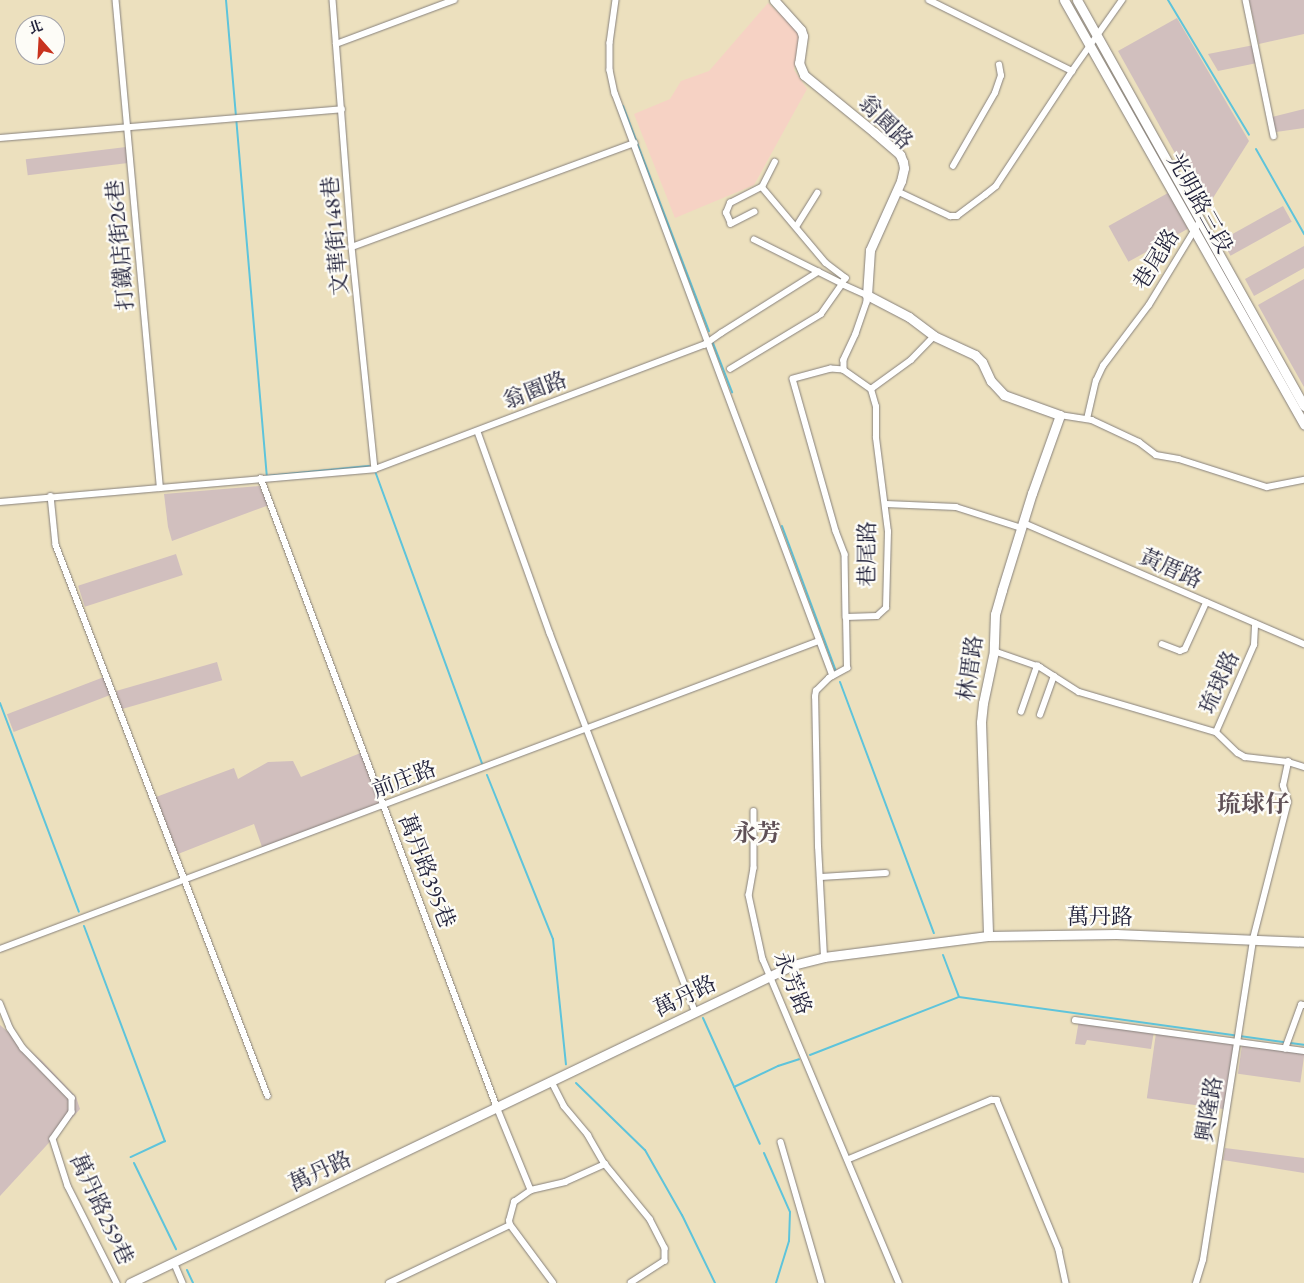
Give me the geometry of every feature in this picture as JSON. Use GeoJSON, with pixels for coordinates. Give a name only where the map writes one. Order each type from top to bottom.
{"type":"FeatureCollection","features":[{"type":"Feature","properties":{"kind":"street","name":"打鐵店街26巷"},"geometry":{"type":"LineString","coordinates":[[116,0],[160,488]]}},
{"type":"Feature","properties":{"kind":"street","name":"文華街148巷"},"geometry":{"type":"LineString","coordinates":[[333,0],[352,247],[372,469]]}},
{"type":"Feature","properties":{"kind":"street"},"geometry":{"type":"LineString","coordinates":[[336,44],[454,0]]}},
{"type":"Feature","properties":{"kind":"street"},"geometry":{"type":"LineString","coordinates":[[616,0],[610,43],[610,70],[615,94],[833,676]]}},
{"type":"Feature","properties":{"kind":"street","name":"翁園路"},"geometry":{"type":"LineString","coordinates":[[774,0],[801,30],[802,43],[799,63],[804,76],[842,105],[900,156],[904,168],[897,191],[870,250],[867,302],[856,334],[844,360],[844,370]]}},
{"type":"Feature","properties":{"kind":"street"},"geometry":{"type":"LineString","coordinates":[[929,0],[1072,70]]}},
{"type":"Feature","properties":{"kind":"street","name":"光明路三段"},"geometry":{"type":"LineString","coordinates":[[1064,0],[1304,425]]}},
{"type":"Feature","properties":{"kind":"street","name":"光明路三段"},"geometry":{"type":"LineString","coordinates":[[1077,0],[1304,406]]}},
{"type":"Feature","properties":{"kind":"street"},"geometry":{"type":"LineString","coordinates":[[897,191],[950,216],[957,216],[996,186],[1072,70],[1122,0]]}},
{"type":"Feature","properties":{"kind":"street"},"geometry":{"type":"LineString","coordinates":[[1246,0],[1274,136]]}},
{"type":"Feature","properties":{"kind":"street"},"geometry":{"type":"LineString","coordinates":[[953,166],[995,94],[1001,76],[999,65]]}},
{"type":"Feature","properties":{"kind":"street"},"geometry":{"type":"LineString","coordinates":[[0,138],[342,109]]}},
{"type":"Feature","properties":{"kind":"street"},"geometry":{"type":"LineString","coordinates":[[352,247],[634,143]]}},
{"type":"Feature","properties":{"kind":"street"},"geometry":{"type":"LineString","coordinates":[[755,212],[731,224],[726,213],[730,203],[762,187],[775,162]]}},
{"type":"Feature","properties":{"kind":"street"},"geometry":{"type":"LineString","coordinates":[[730,369],[821,314],[846,278],[826,263],[762,187]]}},
{"type":"Feature","properties":{"kind":"street"},"geometry":{"type":"LineString","coordinates":[[796,227],[817,193]]}},
{"type":"Feature","properties":{"kind":"street","name":"巷尾路"},"geometry":{"type":"LineString","coordinates":[[1087,420],[1096,381],[1103,366],[1149,305],[1200,221]]}},
{"type":"Feature","properties":{"kind":"street"},"geometry":{"type":"LineString","coordinates":[[754,240],[867,295],[908,317],[934,336],[975,355],[982,362],[991,381],[1004,394],[1060,415],[1087,420],[1140,442],[1156,454],[1179,459],[1267,487],[1304,480]]}},
{"type":"Feature","properties":{"kind":"street","name":"翁園路"},"geometry":{"type":"LineString","coordinates":[[0,502],[372,469],[478,432],[708,342],[818,272]]}},
{"type":"Feature","properties":{"kind":"street"},"geometry":{"type":"LineString","coordinates":[[846,617],[846,554],[836,531],[793,379],[831,369],[844,370],[871,389],[911,360],[934,336]]}},
{"type":"Feature","properties":{"kind":"street","name":"巷尾路"},"geometry":{"type":"LineString","coordinates":[[833,676],[843,672],[848,664],[846,617],[877,616],[886,608],[888,532],[886,504],[876,438],[876,407],[871,389]]}},
{"type":"Feature","properties":{"kind":"street","name":"林厝路"},"geometry":{"type":"LineString","coordinates":[[988,936],[981,722],[994,651],[995,614],[1032,493],[1060,415]]}},
{"type":"Feature","properties":{"kind":"street"},"geometry":{"type":"LineString","coordinates":[[478,432],[586,729],[695,1011]]}},
{"type":"Feature","properties":{"kind":"street","name":"萬丹路395巷"},"geometry":{"type":"LineString","coordinates":[[261,478],[531,1190]]}},
{"type":"Feature","properties":{"kind":"street"},"geometry":{"type":"LineString","coordinates":[[51,496],[56,545],[268,1096]]}},
{"type":"Feature","properties":{"kind":"street","name":"黃厝路"},"geometry":{"type":"LineString","coordinates":[[886,504],[956,507],[1023,525],[1304,644]]}},
{"type":"Feature","properties":{"kind":"street"},"geometry":{"type":"LineString","coordinates":[[1162,644],[1180,651],[1185,650],[1206,603]]}},
{"type":"Feature","properties":{"kind":"street","name":"琉球路"},"geometry":{"type":"LineString","coordinates":[[1256,624],[1254,645],[1216,732],[1238,753],[1245,757],[1288,762],[1304,767]]}},
{"type":"Feature","properties":{"kind":"street","name":"前庄路"},"geometry":{"type":"LineString","coordinates":[[0,949],[384,806],[819,640]]}},
{"type":"Feature","properties":{"kind":"street"},"geometry":{"type":"LineString","coordinates":[[994,651],[1037,666],[1079,692],[1216,732]]}},
{"type":"Feature","properties":{"kind":"street"},"geometry":{"type":"LineString","coordinates":[[1022,712],[1037,666]]}},
{"type":"Feature","properties":{"kind":"street","name":"永芳路"},"geometry":{"type":"LineString","coordinates":[[824,956],[814,698],[820,686],[833,676]]}},
{"type":"Feature","properties":{"kind":"street"},"geometry":{"type":"LineString","coordinates":[[1040,715],[1054,676]]}},
{"type":"Feature","properties":{"kind":"street"},"geometry":{"type":"LineString","coordinates":[[1253,939],[1288,802],[1283,786],[1288,762]]}},
{"type":"Feature","properties":{"kind":"street","name":"永芳路"},"geometry":{"type":"LineString","coordinates":[[754,811],[754,868],[749,895],[758,942],[770,976],[848,1159],[898,1283]]}},
{"type":"Feature","properties":{"kind":"street"},"geometry":{"type":"LineString","coordinates":[[820,877],[886,873]]}},
{"type":"Feature","properties":{"kind":"street","name":"萬丹路"},"geometry":{"type":"LineString","coordinates":[[130,1283],[552,1082],[695,1011],[794,965],[824,956],[988,936],[1116,934],[1304,942]]}},
{"type":"Feature","properties":{"kind":"street","name":"興隆路"},"geometry":{"type":"LineString","coordinates":[[1196,1283],[1203,1260],[1253,939]]}},
{"type":"Feature","properties":{"kind":"street","name":"萬丹路259巷"},"geometry":{"type":"LineString","coordinates":[[0,1003],[10,1028],[23,1048],[72,1098],[72,1112],[53,1139],[68,1186],[80,1205],[117,1283]]}},
{"type":"Feature","properties":{"kind":"street"},"geometry":{"type":"LineString","coordinates":[[1287,1045],[1301,1004],[1304,1005]]}},
{"type":"Feature","properties":{"kind":"street"},"geometry":{"type":"LineString","coordinates":[[1075,1020],[1238,1038],[1287,1045],[1304,1052]]}},
{"type":"Feature","properties":{"kind":"street"},"geometry":{"type":"LineString","coordinates":[[552,1082],[564,1106],[588,1135],[605,1164],[650,1219],[665,1248],[665,1261],[631,1283]]}},
{"type":"Feature","properties":{"kind":"street"},"geometry":{"type":"LineString","coordinates":[[848,1159],[990,1100],[997,1100],[1059,1250],[1066,1283]]}},
{"type":"Feature","properties":{"kind":"street"},"geometry":{"type":"LineString","coordinates":[[781,1142],[822,1283]]}},
{"type":"Feature","properties":{"kind":"street"},"geometry":{"type":"LineString","coordinates":[[553,1283],[510,1225],[514,1202],[531,1190],[565,1182],[605,1164]]}},
{"type":"Feature","properties":{"kind":"street"},"geometry":{"type":"LineString","coordinates":[[389,1283],[510,1225]]}},
{"type":"Feature","properties":{"kind":"street"},"geometry":{"type":"LineString","coordinates":[[174,1262],[183,1283]]}},
{"type":"Feature","properties":{"kind":"shaded area"},"geometry":{"type":"Polygon","coordinates":[[[1249,0],[1304,0],[1304,34],[1259,44],[1249,0]]]}},
{"type":"Feature","properties":{"kind":"shaded area"},"geometry":{"type":"Polygon","coordinates":[[[768,3],[788,21],[799,35],[794,70],[807,89],[754,185],[675,218],[634,114],[670,99],[681,81],[709,71],[768,3]]]}},
{"type":"Feature","properties":{"kind":"shaded area"},"geometry":{"type":"Polygon","coordinates":[[[1177,18],[1249,141],[1206,209],[1118,51],[1177,18]]]}},
{"type":"Feature","properties":{"kind":"shaded area"},"geometry":{"type":"Polygon","coordinates":[[[1254,45],[1257,63],[1218,71],[1208,54],[1254,45]]]}},
{"type":"Feature","properties":{"kind":"shaded area"},"geometry":{"type":"Polygon","coordinates":[[[1304,109],[1304,128],[1276,132],[1272,117],[1304,109]]]}},
{"type":"Feature","properties":{"kind":"shaded area"},"geometry":{"type":"Polygon","coordinates":[[[126,147],[128,163],[28,175],[26,159],[126,147]]]}},
{"type":"Feature","properties":{"kind":"shaded area"},"geometry":{"type":"Polygon","coordinates":[[[1168,193],[1188,229],[1128,262],[1109,226],[1168,193]]]}},
{"type":"Feature","properties":{"kind":"shaded area"},"geometry":{"type":"Polygon","coordinates":[[[1283,206],[1292,222],[1231,256],[1222,240],[1283,206]]]}},
{"type":"Feature","properties":{"kind":"shaded area"},"geometry":{"type":"Polygon","coordinates":[[[1304,246],[1304,268],[1254,296],[1245,279],[1304,246]]]}},
{"type":"Feature","properties":{"kind":"shaded area"},"geometry":{"type":"Polygon","coordinates":[[[1304,279],[1304,387],[1258,305],[1304,279]]]}},
{"type":"Feature","properties":{"kind":"shaded area"},"geometry":{"type":"Polygon","coordinates":[[[259,486],[269,505],[172,541],[168,527],[164,494],[259,486]]]}},
{"type":"Feature","properties":{"kind":"shaded area"},"geometry":{"type":"Polygon","coordinates":[[[176,554],[183,575],[85,607],[78,586],[176,554]]]}},
{"type":"Feature","properties":{"kind":"shaded area"},"geometry":{"type":"Polygon","coordinates":[[[217,662],[222,680],[121,709],[116,691],[217,662]]]}},
{"type":"Feature","properties":{"kind":"shaded area"},"geometry":{"type":"Polygon","coordinates":[[[104,677],[111,695],[14,732],[7,714],[104,677]]]}},
{"type":"Feature","properties":{"kind":"shaded area"},"geometry":{"type":"Polygon","coordinates":[[[363,752],[383,803],[262,847],[254,824],[178,854],[156,797],[234,768],[238,779],[268,762],[293,761],[301,777],[363,752]]]}},
{"type":"Feature","properties":{"kind":"shaded area"},"geometry":{"type":"Polygon","coordinates":[[[1079,1020],[1154,1031],[1151,1049],[1087,1040],[1085,1045],[1075,1044],[1079,1020]]]}},
{"type":"Feature","properties":{"kind":"shaded area"},"geometry":{"type":"Polygon","coordinates":[[[0,1025],[42,1061],[76,1097],[80,1109],[0,1196],[0,1025]]]}},
{"type":"Feature","properties":{"kind":"shaded area"},"geometry":{"type":"Polygon","coordinates":[[[1156,1033],[1234,1044],[1225,1109],[1147,1098],[1156,1033]]]}},
{"type":"Feature","properties":{"kind":"shaded area"},"geometry":{"type":"Polygon","coordinates":[[[1242,1045],[1304,1054],[1300,1082],[1238,1074],[1242,1045]]]}},
{"type":"Feature","properties":{"kind":"shaded area"},"geometry":{"type":"Polygon","coordinates":[[[1225,1148],[1304,1158],[1304,1173],[1223,1160],[1225,1148]]]}},
{"type":"Feature","properties":{"kind":"waterway"},"geometry":{"type":"LineString","coordinates":[[226,0],[267,476],[369,466],[371,468]]}},
{"type":"Feature","properties":{"kind":"waterway"},"geometry":{"type":"LineString","coordinates":[[1168,0],[1249,135]]}},
{"type":"Feature","properties":{"kind":"waterway"},"geometry":{"type":"LineString","coordinates":[[623,106],[709,331]]}},
{"type":"Feature","properties":{"kind":"waterway"},"geometry":{"type":"LineString","coordinates":[[1256,149],[1304,234]]}},
{"type":"Feature","properties":{"kind":"waterway"},"geometry":{"type":"LineString","coordinates":[[713,343],[732,392]]}},
{"type":"Feature","properties":{"kind":"waterway"},"geometry":{"type":"LineString","coordinates":[[375,471],[482,763]]}},
{"type":"Feature","properties":{"kind":"waterway"},"geometry":{"type":"LineString","coordinates":[[782,526],[836,671]]}},
{"type":"Feature","properties":{"kind":"waterway"},"geometry":{"type":"LineString","coordinates":[[840,682],[934,933]]}},
{"type":"Feature","properties":{"kind":"waterway"},"geometry":{"type":"LineString","coordinates":[[0,703],[79,912]]}},
{"type":"Feature","properties":{"kind":"waterway"},"geometry":{"type":"LineString","coordinates":[[487,775],[553,939],[566,1064]]}},
{"type":"Feature","properties":{"kind":"waterway"},"geometry":{"type":"LineString","coordinates":[[84,926],[165,1141],[131,1157]]}},
{"type":"Feature","properties":{"kind":"waterway"},"geometry":{"type":"LineString","coordinates":[[943,955],[959,997]]}},
{"type":"Feature","properties":{"kind":"waterway"},"geometry":{"type":"LineString","coordinates":[[810,1055],[959,997],[1304,1045]]}},
{"type":"Feature","properties":{"kind":"waterway"},"geometry":{"type":"LineString","coordinates":[[703,1018],[760,1144]]}},
{"type":"Feature","properties":{"kind":"waterway"},"geometry":{"type":"LineString","coordinates":[[734,1087],[778,1066],[799,1059]]}},
{"type":"Feature","properties":{"kind":"waterway"},"geometry":{"type":"LineString","coordinates":[[576,1083],[645,1150],[682,1215],[715,1283]]}},
{"type":"Feature","properties":{"kind":"waterway"},"geometry":{"type":"LineString","coordinates":[[764,1153],[790,1212],[789,1241],[776,1283]]}},
{"type":"Feature","properties":{"kind":"waterway"},"geometry":{"type":"LineString","coordinates":[[134,1163],[176,1249]]}},
{"type":"Feature","properties":{"kind":"waterway"},"geometry":{"type":"LineString","coordinates":[[187,1270],[193,1283]]}},
{"type":"Feature","properties":{"kind":"district","name":"琉球仔"},"geometry":{"type":"Point","coordinates":[1253,804]}},
{"type":"Feature","properties":{"kind":"district","name":"永芳"},"geometry":{"type":"Point","coordinates":[757,833]}}]}
